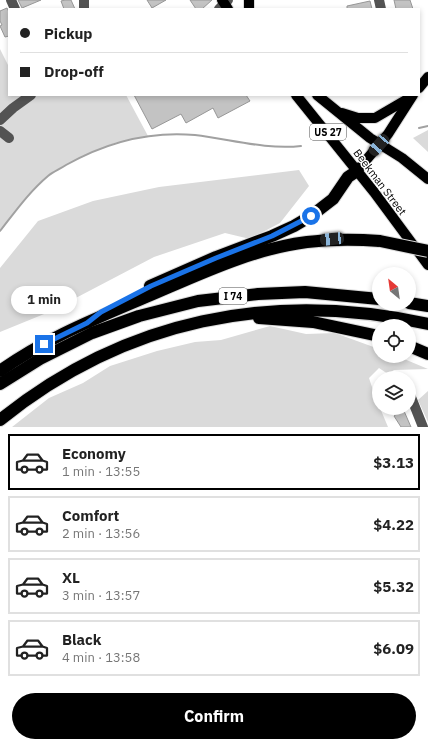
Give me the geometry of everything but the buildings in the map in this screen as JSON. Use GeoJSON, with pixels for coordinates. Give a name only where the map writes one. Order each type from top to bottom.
{"type":"FeatureCollection","features":[{"type":"Feature","properties":{"kind":"highway"},"geometry":{"type":"LineString","coordinates":[[87,323],[101,312],[151,286],[294,226],[311,216],[333,199],[348,177],[357,171]]}},
{"type":"Feature","properties":{"kind":"highway"},"geometry":{"type":"LineString","coordinates":[[0,371],[33,350],[87,323],[169,287],[244,258],[278,248],[332,239],[380,241],[428,251]]}},
{"type":"Feature","properties":{"kind":"highway","name":"I 74"},"geometry":{"type":"LineString","coordinates":[[0,384],[15,373],[40,359],[92,333],[139,316],[191,303],[235,296],[305,292],[372,298]]}},
{"type":"Feature","properties":{"kind":"highway"},"geometry":{"type":"LineString","coordinates":[[416,304],[426,305]]}},
{"type":"Feature","properties":{"kind":"highway","name":"I 74"},"geometry":{"type":"LineString","coordinates":[[0,420],[44,386],[76,367],[113,349],[152,334],[188,324],[260,311],[299,310],[347,312],[402,318],[428,324]]}},
{"type":"Feature","properties":{"kind":"highway"},"geometry":{"type":"LineString","coordinates":[[188,324],[244,319],[284,320],[313,322],[372,335]]}},
{"type":"Feature","properties":{"kind":"highway"},"geometry":{"type":"LineString","coordinates":[[416,349],[428,354]]}},
{"type":"Feature","properties":{"kind":"main road"},"geometry":{"type":"LineString","coordinates":[[420,87],[428,77]]}},
{"type":"Feature","properties":{"kind":"main road","name":"Beekman Street"},"geometry":{"type":"LineString","coordinates":[[297,96],[374,192],[428,265]]}},
{"type":"Feature","properties":{"kind":"main road","name":"Beekman Street"},"geometry":{"type":"LineString","coordinates":[[318,96],[379,145],[402,158],[428,179]]}},
{"type":"Feature","properties":{"kind":"main road"},"geometry":{"type":"LineString","coordinates":[[357,171],[379,145],[413,96]]}},
{"type":"Feature","properties":{"kind":"main road"},"geometry":{"type":"LineString","coordinates":[[333,109],[348,115],[367,119],[381,116],[394,106],[413,96]]}},
{"type":"Feature","properties":{"kind":"street"},"geometry":{"type":"LineString","coordinates":[[0,120],[30,96]]}},
{"type":"Feature","properties":{"kind":"street"},"geometry":{"type":"LineString","coordinates":[[0,131],[9,138]]}},
{"type":"Feature","properties":{"kind":"street"},"geometry":{"type":"LineString","coordinates":[[416,410],[423,427]]}},
{"type":"Feature","properties":{"kind":"shaded area"},"geometry":{"type":"Polygon","coordinates":[[[0,49],[8,65],[8,96],[127,96],[148,136],[115,143],[82,156],[49,175],[24,200],[0,231],[0,49]]]}},
{"type":"Feature","properties":{"kind":"shaded area"},"geometry":{"type":"Polygon","coordinates":[[[428,130],[428,152],[413,138],[428,130]]]}},
{"type":"Feature","properties":{"kind":"shaded area"},"geometry":{"type":"Polygon","coordinates":[[[299,170],[309,186],[280,223],[250,239],[225,233],[154,257],[49,312],[0,332],[0,268],[38,221],[93,201],[159,187],[299,170]]]}},
{"type":"Feature","properties":{"kind":"shaded area"},"geometry":{"type":"Polygon","coordinates":[[[270,326],[306,334],[335,333],[372,346],[372,363],[414,363],[428,369],[384,371],[379,368],[376,371],[372,371],[372,375],[369,378],[372,387],[372,415],[383,415],[388,427],[12,427],[49,398],[83,383],[110,366],[157,351],[195,342],[221,340],[270,326]]]}},
{"type":"Feature","properties":{"kind":"shaded area"},"geometry":{"type":"Polygon","coordinates":[[[428,391],[428,422],[418,400],[428,391]]]}},
{"type":"Feature","properties":{"kind":"waterway"},"geometry":{"type":"LineString","coordinates":[[419,128],[428,126]]}},
{"type":"Feature","properties":{"kind":"waterway"},"geometry":{"type":"LineString","coordinates":[[0,231],[28,195],[48,176],[96,150],[128,140],[178,134],[195,135],[275,147],[301,146]]}},
{"type":"Feature","properties":{"kind":"route"},"geometry":{"type":"LineString","coordinates":[[44,344],[87,323],[101,312],[151,286],[272,236],[311,216]]}}]}
